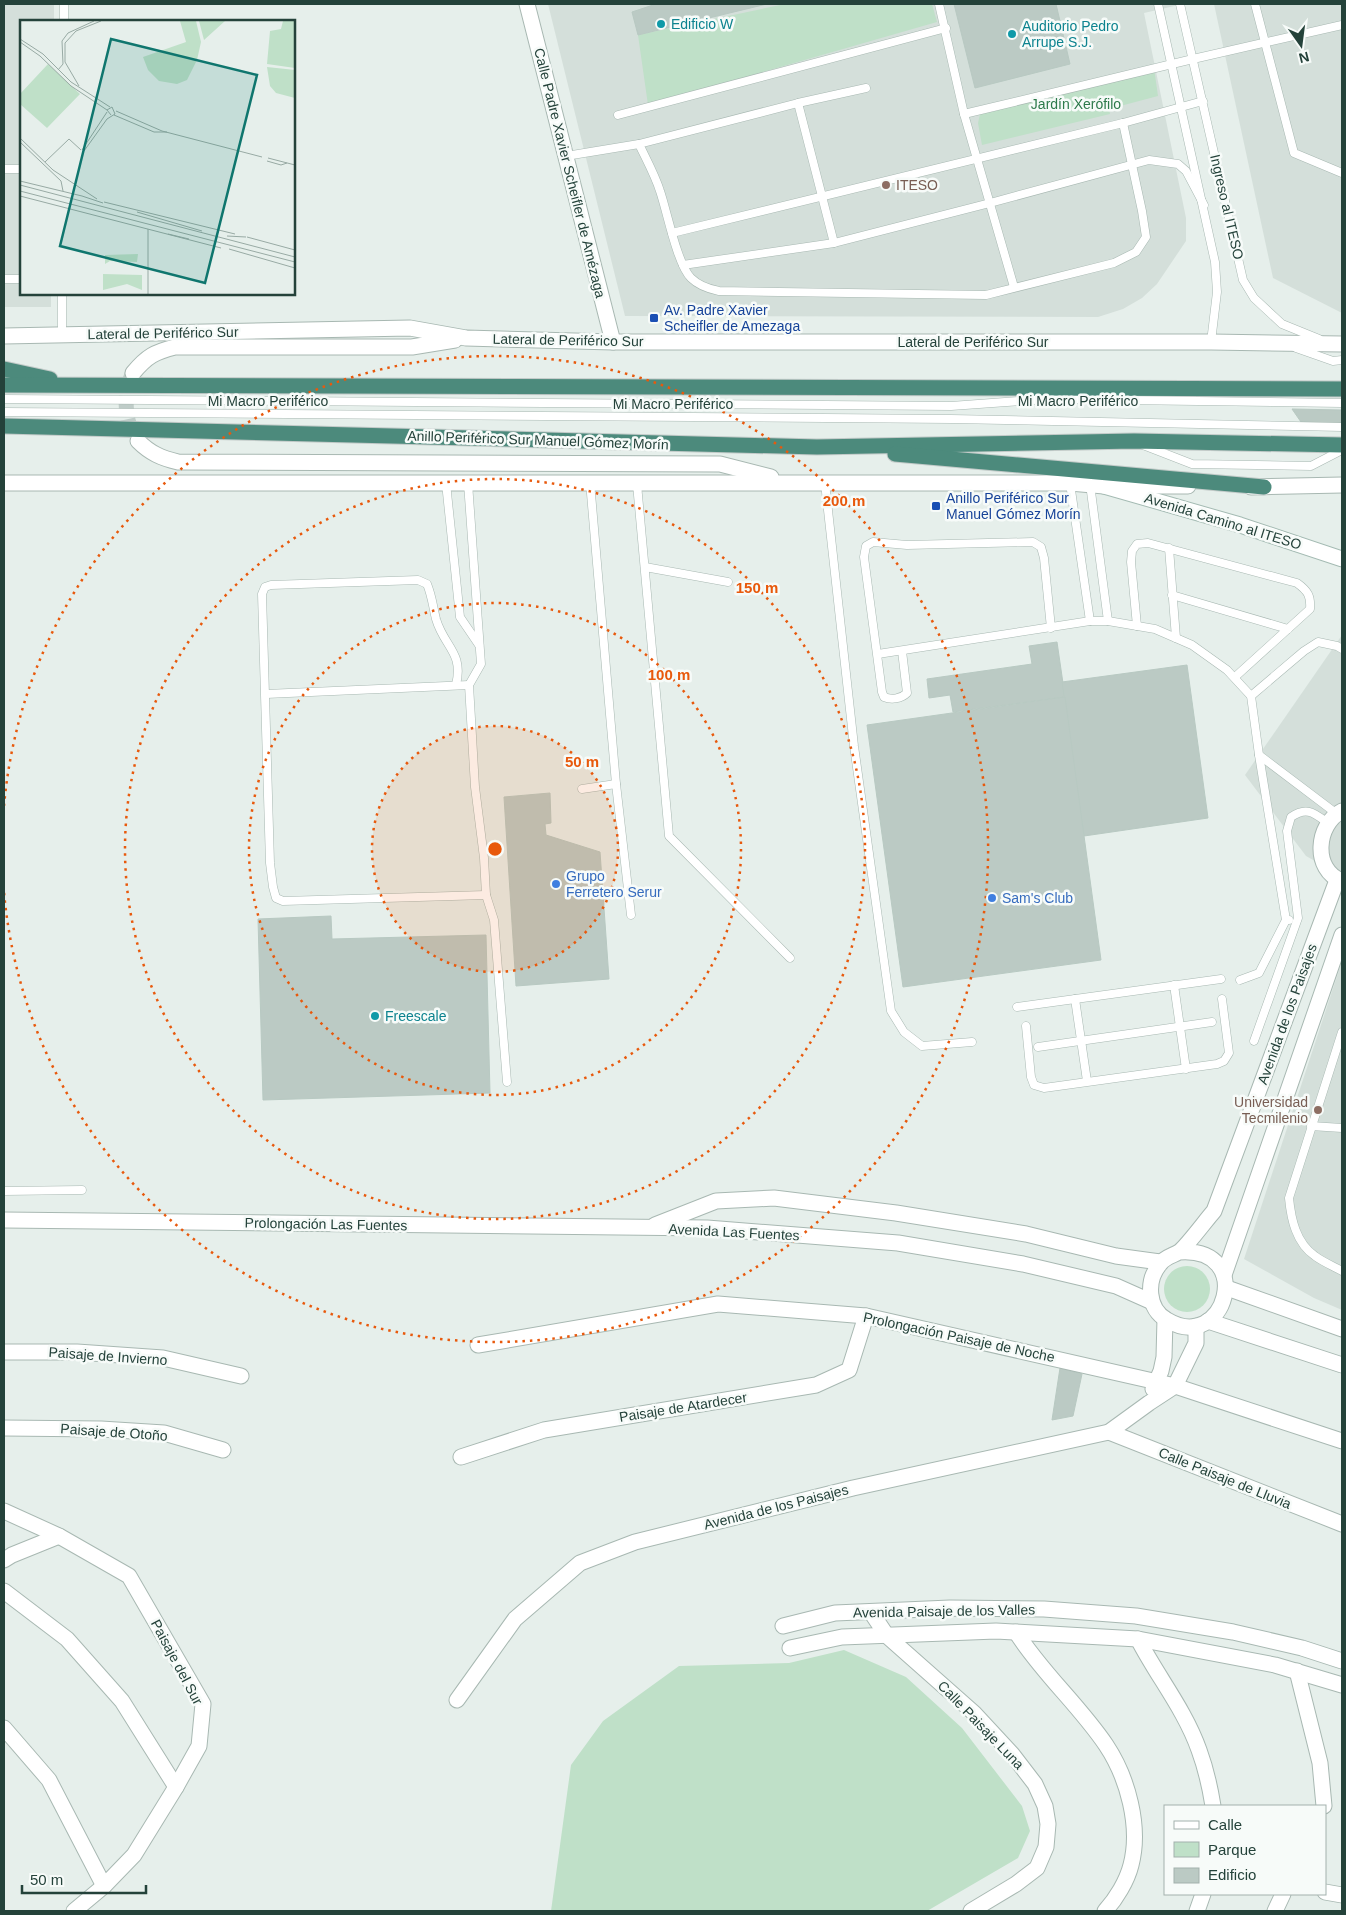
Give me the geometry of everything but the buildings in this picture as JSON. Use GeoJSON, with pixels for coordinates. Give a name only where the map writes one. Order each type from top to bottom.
{"type":"FeatureCollection","features":[{"type":"Feature","properties":{"kind":"highway"},"geometry":{"type":"LineString","coordinates":[[4,369],[86,386]]}},
{"type":"Feature","properties":{"kind":"highway"},"geometry":{"type":"LineString","coordinates":[[4,385],[1342,389]]}},
{"type":"Feature","properties":{"kind":"highway","name":"Anillo Periférico Sur Manuel Gómez Morín"},"geometry":{"type":"LineString","coordinates":[[4,428],[21,426],[817,448],[1134,441],[1342,445]]}},
{"type":"Feature","properties":{"kind":"highway"},"geometry":{"type":"LineString","coordinates":[[817,448],[1264,487]]}},
{"type":"Feature","properties":{"kind":"street","name":"Calle Padre Xavier Scheifler de Amézaga"},"geometry":{"type":"LineString","coordinates":[[528,4],[612,342]]}},
{"type":"Feature","properties":{"kind":"street","name":"Lateral de Periférico Sur"},"geometry":{"type":"LineString","coordinates":[[4,336],[410,328],[466,338],[612,342],[1211,342],[1336,344]]}},
{"type":"Feature","properties":{"kind":"street"},"geometry":{"type":"LineString","coordinates":[[133,373],[144,360],[161,351],[175,347],[412,347],[466,338]]}},
{"type":"Feature","properties":{"kind":"street"},"geometry":{"type":"LineString","coordinates":[[138,442],[160,458],[178,462],[720,464],[791,482]]}},
{"type":"Feature","properties":{"kind":"street"},"geometry":{"type":"LineString","coordinates":[[4,483],[590,482],[637,484],[791,482],[1070,483],[1264,487],[1342,485]]}},
{"type":"Feature","properties":{"kind":"street","name":"Avenida Camino al ITESO"},"geometry":{"type":"LineString","coordinates":[[1097,485],[1240,524],[1342,559]]}},
{"type":"Feature","properties":{"kind":"street"},"geometry":{"type":"LineString","coordinates":[[1336,816],[1322,840],[1322,859],[1328,870],[1340,881]]}},
{"type":"Feature","properties":{"kind":"street","name":"Avenida de los Paisajes"},"geometry":{"type":"LineString","coordinates":[[1179,1252],[1214,1211],[1340,881]]}},
{"type":"Feature","properties":{"kind":"street","name":"Avenida de los Paisajes"},"geometry":{"type":"LineString","coordinates":[[1225,1282],[1342,935]]}},
{"type":"Feature","properties":{"kind":"street","name":"Avenida Las Fuentes"},"geometry":{"type":"LineString","coordinates":[[649,1227],[716,1201],[774,1198],[896,1213],[1026,1234],[1116,1256],[1160,1262]]}},
{"type":"Feature","properties":{"kind":"street","name":"Prolongación Las Fuentes"},"geometry":{"type":"LineString","coordinates":[[4,1220],[649,1227]]}},
{"type":"Feature","properties":{"kind":"street","name":"Avenida Las Fuentes"},"geometry":{"type":"LineString","coordinates":[[649,1227],[707,1228],[898,1243],[1023,1264],[1116,1286],[1152,1302]]}},
{"type":"Feature","properties":{"kind":"street"},"geometry":{"type":"LineString","coordinates":[[1179,1252],[1196,1252],[1211,1258],[1218,1266],[1225,1282],[1221,1308],[1202,1323],[1185,1327],[1165,1319],[1152,1302],[1150,1288],[1153,1274],[1160,1262],[1179,1252]]}},
{"type":"Feature","properties":{"kind":"street"},"geometry":{"type":"LineString","coordinates":[[1225,1282],[1342,1329]]}},
{"type":"Feature","properties":{"kind":"street","name":"Prolongación Paisaje de Noche"},"geometry":{"type":"LineString","coordinates":[[478,1345],[718,1304],[866,1316],[1175,1386],[1342,1441]]}},
{"type":"Feature","properties":{"kind":"street","name":"Paisaje de Atardecer"},"geometry":{"type":"LineString","coordinates":[[461,1457],[544,1430],[816,1385],[849,1370],[866,1316]]}},
{"type":"Feature","properties":{"kind":"street"},"geometry":{"type":"LineString","coordinates":[[1149,1403],[1164,1357],[1165,1319]]}},
{"type":"Feature","properties":{"kind":"street"},"geometry":{"type":"LineString","coordinates":[[1202,1323],[1342,1365]]}},
{"type":"Feature","properties":{"kind":"street"},"geometry":{"type":"LineString","coordinates":[[1175,1386],[1196,1343],[1202,1323]]}},
{"type":"Feature","properties":{"kind":"street","name":"Paisaje de Invierno"},"geometry":{"type":"LineString","coordinates":[[4,1352],[78,1352],[163,1358],[241,1376]]}},
{"type":"Feature","properties":{"kind":"street","name":"Avenida de los Paisajes"},"geometry":{"type":"LineString","coordinates":[[457,1700],[515,1619],[580,1563],[635,1542],[844,1490],[1109,1432],[1175,1386]]}},
{"type":"Feature","properties":{"kind":"street","name":"Paisaje de Otoño"},"geometry":{"type":"LineString","coordinates":[[4,1428],[164,1432],[223,1450]]}},
{"type":"Feature","properties":{"kind":"street","name":"Calle Paisaje de Lluvia"},"geometry":{"type":"LineString","coordinates":[[1109,1432],[1342,1524]]}},
{"type":"Feature","properties":{"kind":"street","name":"Paisaje del Sur"},"geometry":{"type":"LineString","coordinates":[[4,1510],[59,1536],[130,1576],[203,1704],[198,1746],[176,1787],[134,1855],[104,1886],[74,1911]]}},
{"type":"Feature","properties":{"kind":"street"},"geometry":{"type":"LineString","coordinates":[[4,1560],[59,1536]]}},
{"type":"Feature","properties":{"kind":"street"},"geometry":{"type":"LineString","coordinates":[[4,1591],[67,1639],[122,1701],[176,1787]]}},
{"type":"Feature","properties":{"kind":"street","name":"Avenida Paisaje de los Valles"},"geometry":{"type":"LineString","coordinates":[[783,1626],[835,1613],[995,1607],[1044,1609],[1136,1616],[1233,1632],[1302,1648],[1342,1661]]}},
{"type":"Feature","properties":{"kind":"street","name":"Calle Paisaje Luna"},"geometry":{"type":"LineString","coordinates":[[871,1612],[887,1636],[936,1678],[1012,1754],[1035,1784],[1045,1806],[1048,1824],[1046,1847],[1037,1868],[1016,1884],[971,1911]]}},
{"type":"Feature","properties":{"kind":"street","name":"Avenida Paisaje de los Valles"},"geometry":{"type":"LineString","coordinates":[[790,1648],[842,1637],[996,1631],[1138,1639],[1218,1653],[1297,1671],[1342,1685]]}},
{"type":"Feature","properties":{"kind":"street"},"geometry":{"type":"LineString","coordinates":[[1016,1632],[1027,1649],[1107,1747],[1118,1767],[1129,1800],[1135,1836],[1131,1866],[1114,1901],[1105,1911]]}},
{"type":"Feature","properties":{"kind":"street"},"geometry":{"type":"LineString","coordinates":[[1138,1639],[1185,1719],[1199,1749],[1209,1782],[1213,1805]]}},
{"type":"Feature","properties":{"kind":"street"},"geometry":{"type":"LineString","coordinates":[[1297,1671],[1320,1763],[1324,1805]]}},
{"type":"Feature","properties":{"kind":"street"},"geometry":{"type":"LineString","coordinates":[[4,1728],[49,1780],[104,1886]]}},
{"type":"Feature","properties":{"kind":"street"},"geometry":{"type":"LineString","coordinates":[[1326,1892],[1342,1895]]}},
{"type":"Feature","properties":{"kind":"street"},"geometry":{"type":"LineString","coordinates":[[1196,1911],[1203,1895]]}},
{"type":"Feature","properties":{"kind":"street"},"geometry":{"type":"LineString","coordinates":[[1276,1911],[1283,1895]]}},
{"type":"Feature","properties":{"kind":"lane"},"geometry":{"type":"LineString","coordinates":[[64,4],[64,20]]}},
{"type":"Feature","properties":{"kind":"lane"},"geometry":{"type":"LineString","coordinates":[[939,4],[946,28],[964,114],[1014,287]]}},
{"type":"Feature","properties":{"kind":"lane","name":"Ingreso al ITESO"},"geometry":{"type":"LineString","coordinates":[[1158,4],[1204,205],[1215,262],[1216,292],[1211,342]]}},
{"type":"Feature","properties":{"kind":"lane","name":"Ingreso al ITESO"},"geometry":{"type":"LineString","coordinates":[[1180,4],[1194,58],[1243,280],[1254,298],[1282,324],[1336,344]]}},
{"type":"Feature","properties":{"kind":"lane"},"geometry":{"type":"LineString","coordinates":[[1255,4],[1294,153],[1342,173]]}},
{"type":"Feature","properties":{"kind":"lane"},"geometry":{"type":"LineString","coordinates":[[964,114],[1194,58],[1342,25]]}},
{"type":"Feature","properties":{"kind":"lane"},"geometry":{"type":"LineString","coordinates":[[618,115],[946,28]]}},
{"type":"Feature","properties":{"kind":"lane"},"geometry":{"type":"LineString","coordinates":[[566,156],[639,144],[798,103],[866,88]]}},
{"type":"Feature","properties":{"kind":"lane"},"geometry":{"type":"LineString","coordinates":[[672,233],[1123,123],[1203,101]]}},
{"type":"Feature","properties":{"kind":"lane"},"geometry":{"type":"LineString","coordinates":[[798,103],[834,243]]}},
{"type":"Feature","properties":{"kind":"lane"},"geometry":{"type":"LineString","coordinates":[[639,144],[660,189],[683,265],[690,278],[704,288],[719,291],[986,294],[1114,263],[1136,252],[1146,237],[1123,123]]}},
{"type":"Feature","properties":{"kind":"lane"},"geometry":{"type":"LineString","coordinates":[[683,265],[834,243],[1149,160],[1178,164],[1186,171],[1204,205]]}},
{"type":"Feature","properties":{"kind":"lane"},"geometry":{"type":"LineString","coordinates":[[4,169],[20,169]]}},
{"type":"Feature","properties":{"kind":"lane"},"geometry":{"type":"LineString","coordinates":[[4,279],[20,280]]}},
{"type":"Feature","properties":{"kind":"lane"},"geometry":{"type":"LineString","coordinates":[[62,295],[62,334]]}},
{"type":"Feature","properties":{"kind":"lane"},"geometry":{"type":"LineString","coordinates":[[1280,343],[1333,360],[1342,360]]}},
{"type":"Feature","properties":{"kind":"lane","name":"Mi Macro Periférico"},"geometry":{"type":"LineString","coordinates":[[4,399],[951,406],[1047,399],[1342,403]]}},
{"type":"Feature","properties":{"kind":"lane","name":"Mi Macro Periférico"},"geometry":{"type":"LineString","coordinates":[[4,412],[951,419],[1342,427]]}},
{"type":"Feature","properties":{"kind":"lane"},"geometry":{"type":"LineString","coordinates":[[1134,441],[1192,464],[1311,466],[1342,450]]}},
{"type":"Feature","properties":{"kind":"lane"},"geometry":{"type":"LineString","coordinates":[[590,482],[616,784],[632,915]]}},
{"type":"Feature","properties":{"kind":"lane"},"geometry":{"type":"LineString","coordinates":[[446,483],[460,617],[480,647]]}},
{"type":"Feature","properties":{"kind":"lane"},"geometry":{"type":"LineString","coordinates":[[468,483],[481,664],[469,685],[475,787],[484,858],[486,895],[494,920],[507,1082]]}},
{"type":"Feature","properties":{"kind":"lane"},"geometry":{"type":"LineString","coordinates":[[825,483],[854,746],[891,1011],[904,1032],[922,1046],[972,1042]]}},
{"type":"Feature","properties":{"kind":"lane"},"geometry":{"type":"LineString","coordinates":[[1070,483],[1090,621]]}},
{"type":"Feature","properties":{"kind":"lane"},"geometry":{"type":"LineString","coordinates":[[637,484],[669,836],[790,958]]}},
{"type":"Feature","properties":{"kind":"lane"},"geometry":{"type":"LineString","coordinates":[[1097,485],[1108,621]]}},
{"type":"Feature","properties":{"kind":"lane"},"geometry":{"type":"LineString","coordinates":[[902,651],[907,694],[903,697],[889,699],[884,697],[882,692],[864,557],[866,546],[873,542],[907,545],[1033,542],[1040,548],[1044,558],[1051,628]]}},
{"type":"Feature","properties":{"kind":"lane"},"geometry":{"type":"LineString","coordinates":[[1137,626],[1131,562],[1132,551],[1137,544],[1148,543],[1170,548],[1297,583],[1311,597],[1310,609],[1235,677]]}},
{"type":"Feature","properties":{"kind":"lane"},"geometry":{"type":"LineString","coordinates":[[1170,548],[1176,638]]}},
{"type":"Feature","properties":{"kind":"lane"},"geometry":{"type":"LineString","coordinates":[[644,567],[728,582]]}},
{"type":"Feature","properties":{"kind":"lane"},"geometry":{"type":"LineString","coordinates":[[456,685],[459,672],[458,664],[442,634],[427,584],[418,580],[271,585],[264,587],[262,594],[270,863],[276,898],[283,900],[486,895]]}},
{"type":"Feature","properties":{"kind":"lane"},"geometry":{"type":"LineString","coordinates":[[1172,595],[1288,629]]}},
{"type":"Feature","properties":{"kind":"lane"},"geometry":{"type":"LineString","coordinates":[[878,654],[1090,621],[1108,621],[1155,629],[1192,645],[1235,677],[1251,696],[1286,920],[1259,973],[1240,980]]}},
{"type":"Feature","properties":{"kind":"lane"},"geometry":{"type":"LineString","coordinates":[[1251,696],[1304,650],[1318,642],[1342,649]]}},
{"type":"Feature","properties":{"kind":"lane"},"geometry":{"type":"LineString","coordinates":[[266,694],[469,685]]}},
{"type":"Feature","properties":{"kind":"lane"},"geometry":{"type":"LineString","coordinates":[[1259,755],[1336,816]]}},
{"type":"Feature","properties":{"kind":"lane"},"geometry":{"type":"LineString","coordinates":[[582,789],[616,784]]}},
{"type":"Feature","properties":{"kind":"lane"},"geometry":{"type":"LineString","coordinates":[[1254,1041],[1298,918],[1287,831],[1291,816],[1300,811],[1336,816]]}},
{"type":"Feature","properties":{"kind":"lane"},"geometry":{"type":"LineString","coordinates":[[1286,920],[1298,918]]}},
{"type":"Feature","properties":{"kind":"lane"},"geometry":{"type":"LineString","coordinates":[[1017,1007],[1221,978]]}},
{"type":"Feature","properties":{"kind":"lane"},"geometry":{"type":"LineString","coordinates":[[1174,985],[1186,1068]]}},
{"type":"Feature","properties":{"kind":"lane"},"geometry":{"type":"LineString","coordinates":[[1026,1026],[1030,1078],[1034,1084],[1044,1088],[1217,1064],[1224,1061],[1229,1052],[1222,998]]}},
{"type":"Feature","properties":{"kind":"lane"},"geometry":{"type":"LineString","coordinates":[[1075,999],[1087,1081]]}},
{"type":"Feature","properties":{"kind":"lane"},"geometry":{"type":"LineString","coordinates":[[1038,1047],[1212,1022]]}},
{"type":"Feature","properties":{"kind":"lane"},"geometry":{"type":"LineString","coordinates":[[1342,1032],[1289,1198],[1291,1220],[1299,1238],[1313,1256],[1342,1271]]}},
{"type":"Feature","properties":{"kind":"lane"},"geometry":{"type":"LineString","coordinates":[[1311,1126],[1342,1128]]}},
{"type":"Feature","properties":{"kind":"lane"},"geometry":{"type":"LineString","coordinates":[[4,1191],[82,1190]]}},
{"type":"Feature","properties":{"kind":"shaded area"},"geometry":{"type":"Polygon","coordinates":[[[4,4],[54,4],[54,20],[20,20],[20,295],[51,295],[51,307],[4,307],[4,4]]]}},
{"type":"Feature","properties":{"kind":"shaded area","name":"ITESO"},"geometry":{"type":"Polygon","coordinates":[[[548,4],[1183,4],[1144,13],[1186,218],[1186,241],[1157,284],[1142,298],[1123,309],[1098,317],[625,316],[548,4]]]}},
{"type":"Feature","properties":{"kind":"shaded area"},"geometry":{"type":"Polygon","coordinates":[[[1214,4],[1342,4],[1342,313],[1273,278],[1214,4]]]}},
{"type":"Feature","properties":{"kind":"shaded area"},"geometry":{"type":"Polygon","coordinates":[[[1342,635],[1342,876],[1306,856],[1245,775],[1342,635]]]}},
{"type":"Feature","properties":{"kind":"shaded area","name":"Universidad Tecmilenio"},"geometry":{"type":"Polygon","coordinates":[[[1342,961],[1342,1310],[1314,1298],[1244,1259],[1342,961]]]}},
{"type":"Feature","properties":{"kind":"green space"},"geometry":{"type":"Polygon","coordinates":[[[785,4],[932,4],[937,22],[648,105],[638,35],[785,4]]]}},
{"type":"Feature","properties":{"kind":"green space","name":"Jardín Xerófilo"},"geometry":{"type":"Polygon","coordinates":[[[1154,68],[1158,96],[1109,109],[1110,114],[982,145],[978,123],[980,114],[1154,68]]]}},
{"type":"Feature","properties":{"kind":"green space"},"geometry":{"type":"Polygon","coordinates":[[[1182,1266],[1192,1266],[1206,1276],[1210,1289],[1206,1302],[1200,1308],[1192,1312],[1182,1312],[1168,1302],[1164,1294],[1164,1284],[1174,1270],[1182,1266]]]}},
{"type":"Feature","properties":{"kind":"green space"},"geometry":{"type":"Polygon","coordinates":[[[844,1650],[906,1677],[962,1728],[1022,1806],[1030,1831],[1018,1858],[927,1911],[551,1911],[571,1765],[603,1721],[679,1666],[789,1663],[844,1650]]]}},
{"type":"Feature","properties":{"kind":"tunnel"},"geometry":{"type":"LineString","coordinates":[[132,374],[127,391],[126,408],[129,424],[137,440]]}},
{"type":"Feature","properties":{"kind":"place","name":"Edificio W"},"geometry":{"type":"Point","coordinates":[661,24]}},
{"type":"Feature","properties":{"kind":"place","name":"Auditorio Pedro Arrupe S.J."},"geometry":{"type":"Point","coordinates":[1012,34]}},
{"type":"Feature","properties":{"kind":"place","name":"ITESO"},"geometry":{"type":"Point","coordinates":[886,185]}},
{"type":"Feature","properties":{"kind":"place","name":"Av. Padre Xavier Scheifler de Amezaga"},"geometry":{"type":"Point","coordinates":[654,318]}},
{"type":"Feature","properties":{"kind":"place","name":"Anillo Periférico Sur Manuel Gómez Morín"},"geometry":{"type":"Point","coordinates":[936,506]}},
{"type":"Feature","properties":{"kind":"place","name":"Grupo Ferretero Serur"},"geometry":{"type":"Point","coordinates":[556,884]}},
{"type":"Feature","properties":{"kind":"place","name":"Sam's Club"},"geometry":{"type":"Point","coordinates":[992,898]}},
{"type":"Feature","properties":{"kind":"place","name":"Freescale"},"geometry":{"type":"Point","coordinates":[375,1016]}},
{"type":"Feature","properties":{"kind":"place","name":"Universidad Tecmilenio"},"geometry":{"type":"Point","coordinates":[1318,1110]}}]}
